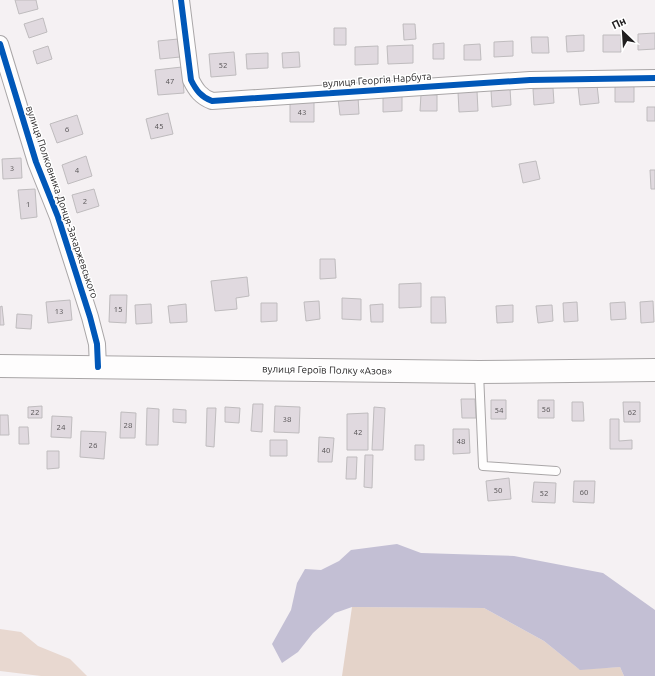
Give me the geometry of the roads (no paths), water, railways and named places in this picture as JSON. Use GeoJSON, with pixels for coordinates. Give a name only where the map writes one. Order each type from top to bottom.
{"type":"FeatureCollection","features":[{"type":"Feature","properties":{"kind":"main road","name":"вулиця Героїв Полку «Азов»"},"geometry":{"type":"LineString","coordinates":[[0,366],[479,372],[655,370]]}},
{"type":"Feature","properties":{"kind":"street","name":"вулиця Георгія Нарбута"},"geometry":{"type":"LineString","coordinates":[[181,0],[191,80],[196,90],[205,98],[212,101],[530,80],[655,78]]}},
{"type":"Feature","properties":{"kind":"street","name":"вулиця Полковника Донця-Захаржевського"},"geometry":{"type":"LineString","coordinates":[[0,44],[36,162],[58,217],[90,317],[97,344],[98,367]]}},
{"type":"Feature","properties":{"kind":"lane"},"geometry":{"type":"LineString","coordinates":[[479,372],[483,466],[556,471]]}}]}
